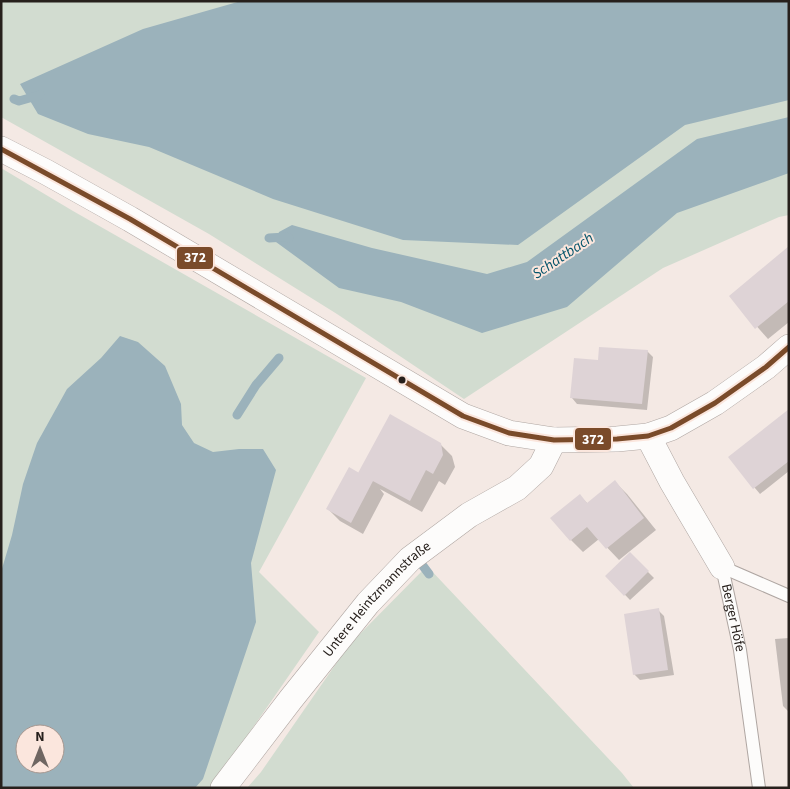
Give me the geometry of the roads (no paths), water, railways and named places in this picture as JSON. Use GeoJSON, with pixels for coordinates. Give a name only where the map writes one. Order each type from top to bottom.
{"type":"FeatureCollection","features":[{"type":"Feature","properties":{"kind":"street"},"geometry":{"type":"LineString","coordinates":[[1,149],[130,219],[463,416],[509,433],[554,440],[617,439],[648,436],[671,428],[714,403],[766,367],[789,347]]}},
{"type":"Feature","properties":{"kind":"street","name":"Berger Höfe"},"geometry":{"type":"LineString","coordinates":[[648,436],[672,482],[722,567]]}},
{"type":"Feature","properties":{"kind":"street","name":"Untere Heintzmannstraße"},"geometry":{"type":"LineString","coordinates":[[223,788],[368,603],[410,559],[469,515],[517,488],[541,466],[554,440]]}},
{"type":"Feature","properties":{"kind":"lane"},"geometry":{"type":"LineString","coordinates":[[722,567],[789,596]]}},
{"type":"Feature","properties":{"kind":"lane","name":"Berger Höfe"},"geometry":{"type":"LineString","coordinates":[[722,567],[740,650],[759,788]]}},
{"type":"Feature","properties":{"kind":"water"},"geometry":{"type":"Polygon","coordinates":[[[241,1],[789,1],[789,100],[685,125],[518,245],[403,240],[273,199],[149,147],[88,134],[38,114],[20,84],[143,29],[241,1]]]}},
{"type":"Feature","properties":{"kind":"water","name":"Schattbach"},"geometry":{"type":"Polygon","coordinates":[[[789,117],[789,173],[677,213],[567,307],[482,333],[401,302],[339,288],[276,242],[279,232],[292,225],[372,248],[487,274],[527,262],[697,139],[789,117]]]}},
{"type":"Feature","properties":{"kind":"water"},"geometry":{"type":"Polygon","coordinates":[[[120,336],[138,342],[165,366],[181,404],[182,425],[194,443],[213,452],[263,449],[276,470],[251,563],[256,622],[203,779],[195,788],[1,788],[1,572],[12,535],[23,484],[37,443],[67,389],[101,358],[120,336]]]}},
{"type":"Feature","properties":{"kind":"waterway"},"geometry":{"type":"LineString","coordinates":[[14,99],[19,101],[40,95]]}},
{"type":"Feature","properties":{"kind":"waterway"},"geometry":{"type":"LineString","coordinates":[[269,238],[289,238]]}},
{"type":"Feature","properties":{"kind":"waterway"},"geometry":{"type":"LineString","coordinates":[[237,415],[256,385],[279,358]]}},
{"type":"Feature","properties":{"kind":"waterway"},"geometry":{"type":"LineString","coordinates":[[423,566],[429,574]]}}]}
